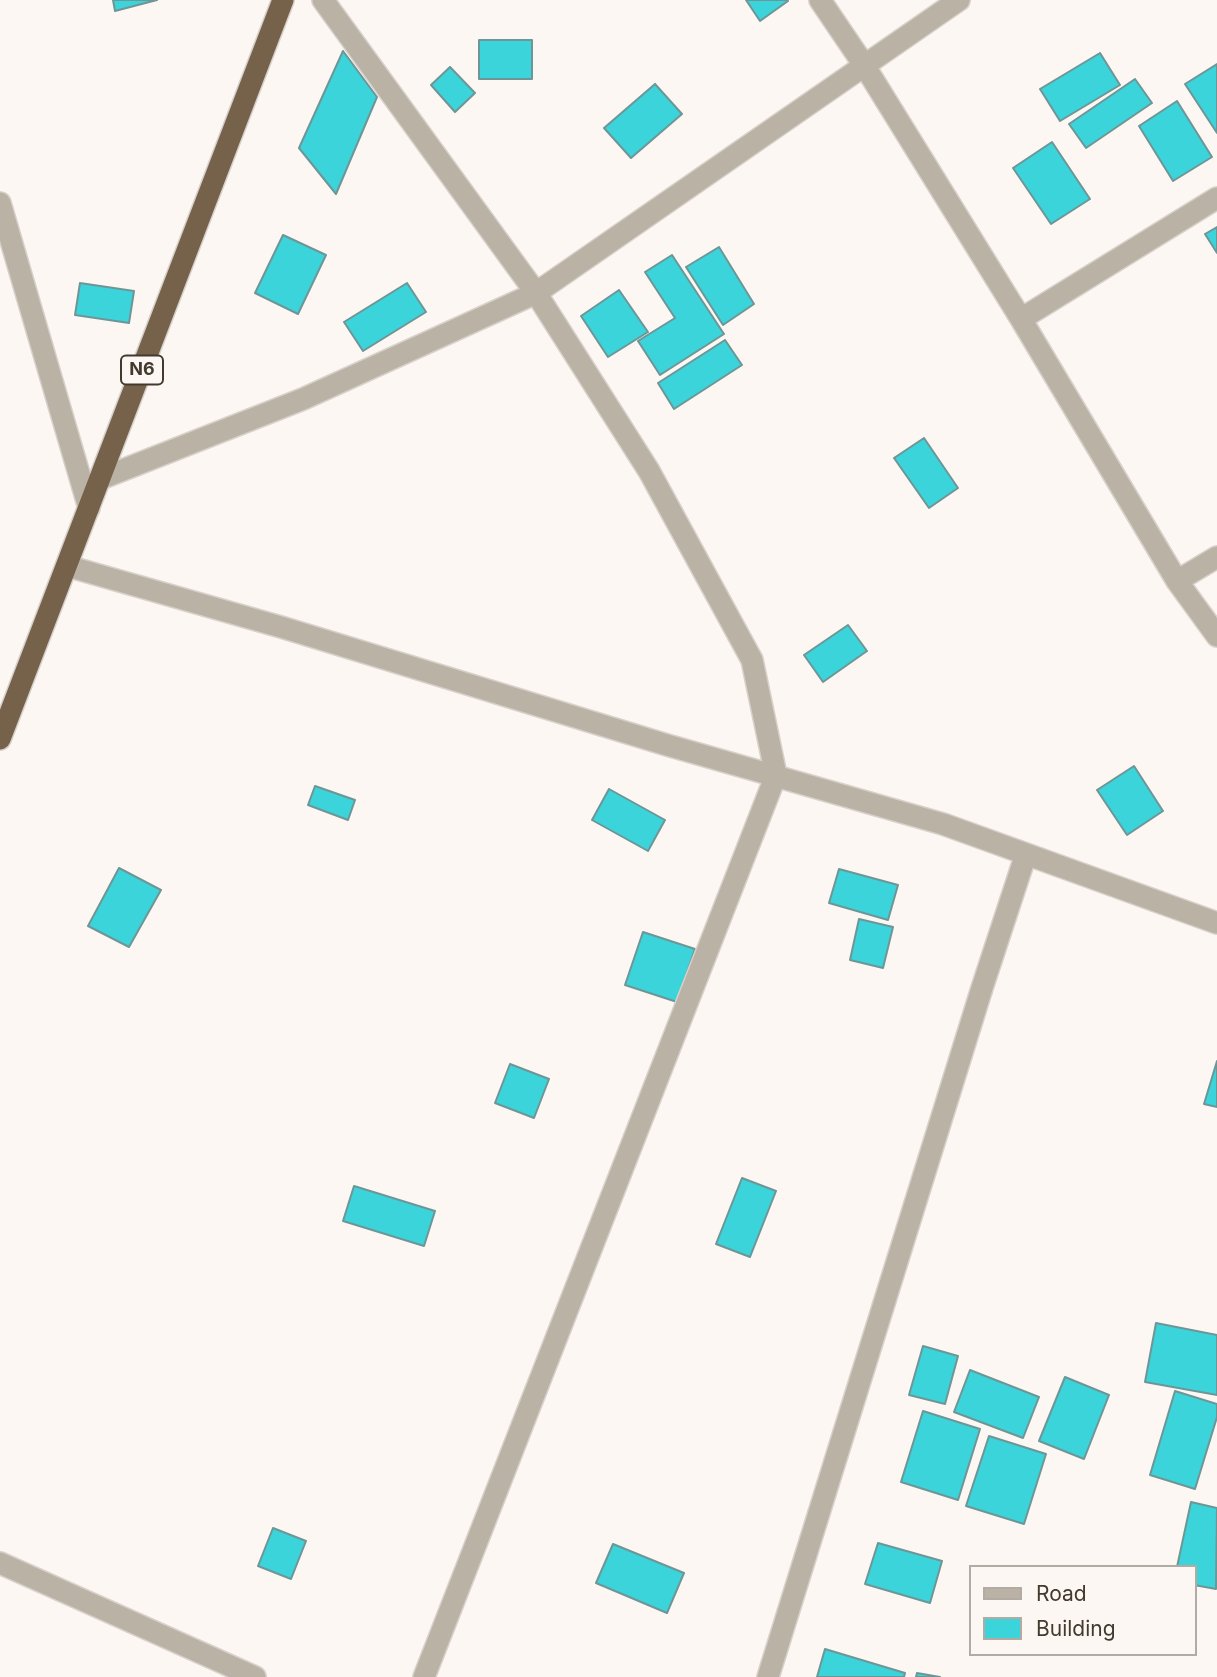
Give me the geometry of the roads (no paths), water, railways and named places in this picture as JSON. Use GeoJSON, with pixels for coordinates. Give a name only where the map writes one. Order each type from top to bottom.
{"type":"FeatureCollection","features":[{"type":"Feature","properties":{"kind":"highway","name":"N6"},"geometry":{"type":"LineString","coordinates":[[0,739],[283,0]]}},
{"type":"Feature","properties":{"kind":"street"},"geometry":{"type":"LineString","coordinates":[[323,0],[536,293],[649,471],[752,660],[776,775],[424,1677]]}},
{"type":"Feature","properties":{"kind":"street"},"geometry":{"type":"LineString","coordinates":[[820,0],[864,65],[1021,319],[1177,581],[1217,636]]}},
{"type":"Feature","properties":{"kind":"street"},"geometry":{"type":"LineString","coordinates":[[100,479],[303,399],[536,293],[959,0]]}},
{"type":"Feature","properties":{"kind":"street"},"geometry":{"type":"LineString","coordinates":[[1021,319],[1217,198]]}},
{"type":"Feature","properties":{"kind":"street"},"geometry":{"type":"LineString","coordinates":[[0,203],[89,508]]}},
{"type":"Feature","properties":{"kind":"street"},"geometry":{"type":"LineString","coordinates":[[1177,581],[1217,557]]}},
{"type":"Feature","properties":{"kind":"street"},"geometry":{"type":"LineString","coordinates":[[67,566],[281,627],[667,746],[943,824],[1217,923]]}},
{"type":"Feature","properties":{"kind":"street"},"geometry":{"type":"LineString","coordinates":[[768,1677],[1026,854]]}},
{"type":"Feature","properties":{"kind":"street"},"geometry":{"type":"LineString","coordinates":[[0,1563],[255,1677]]}}]}
